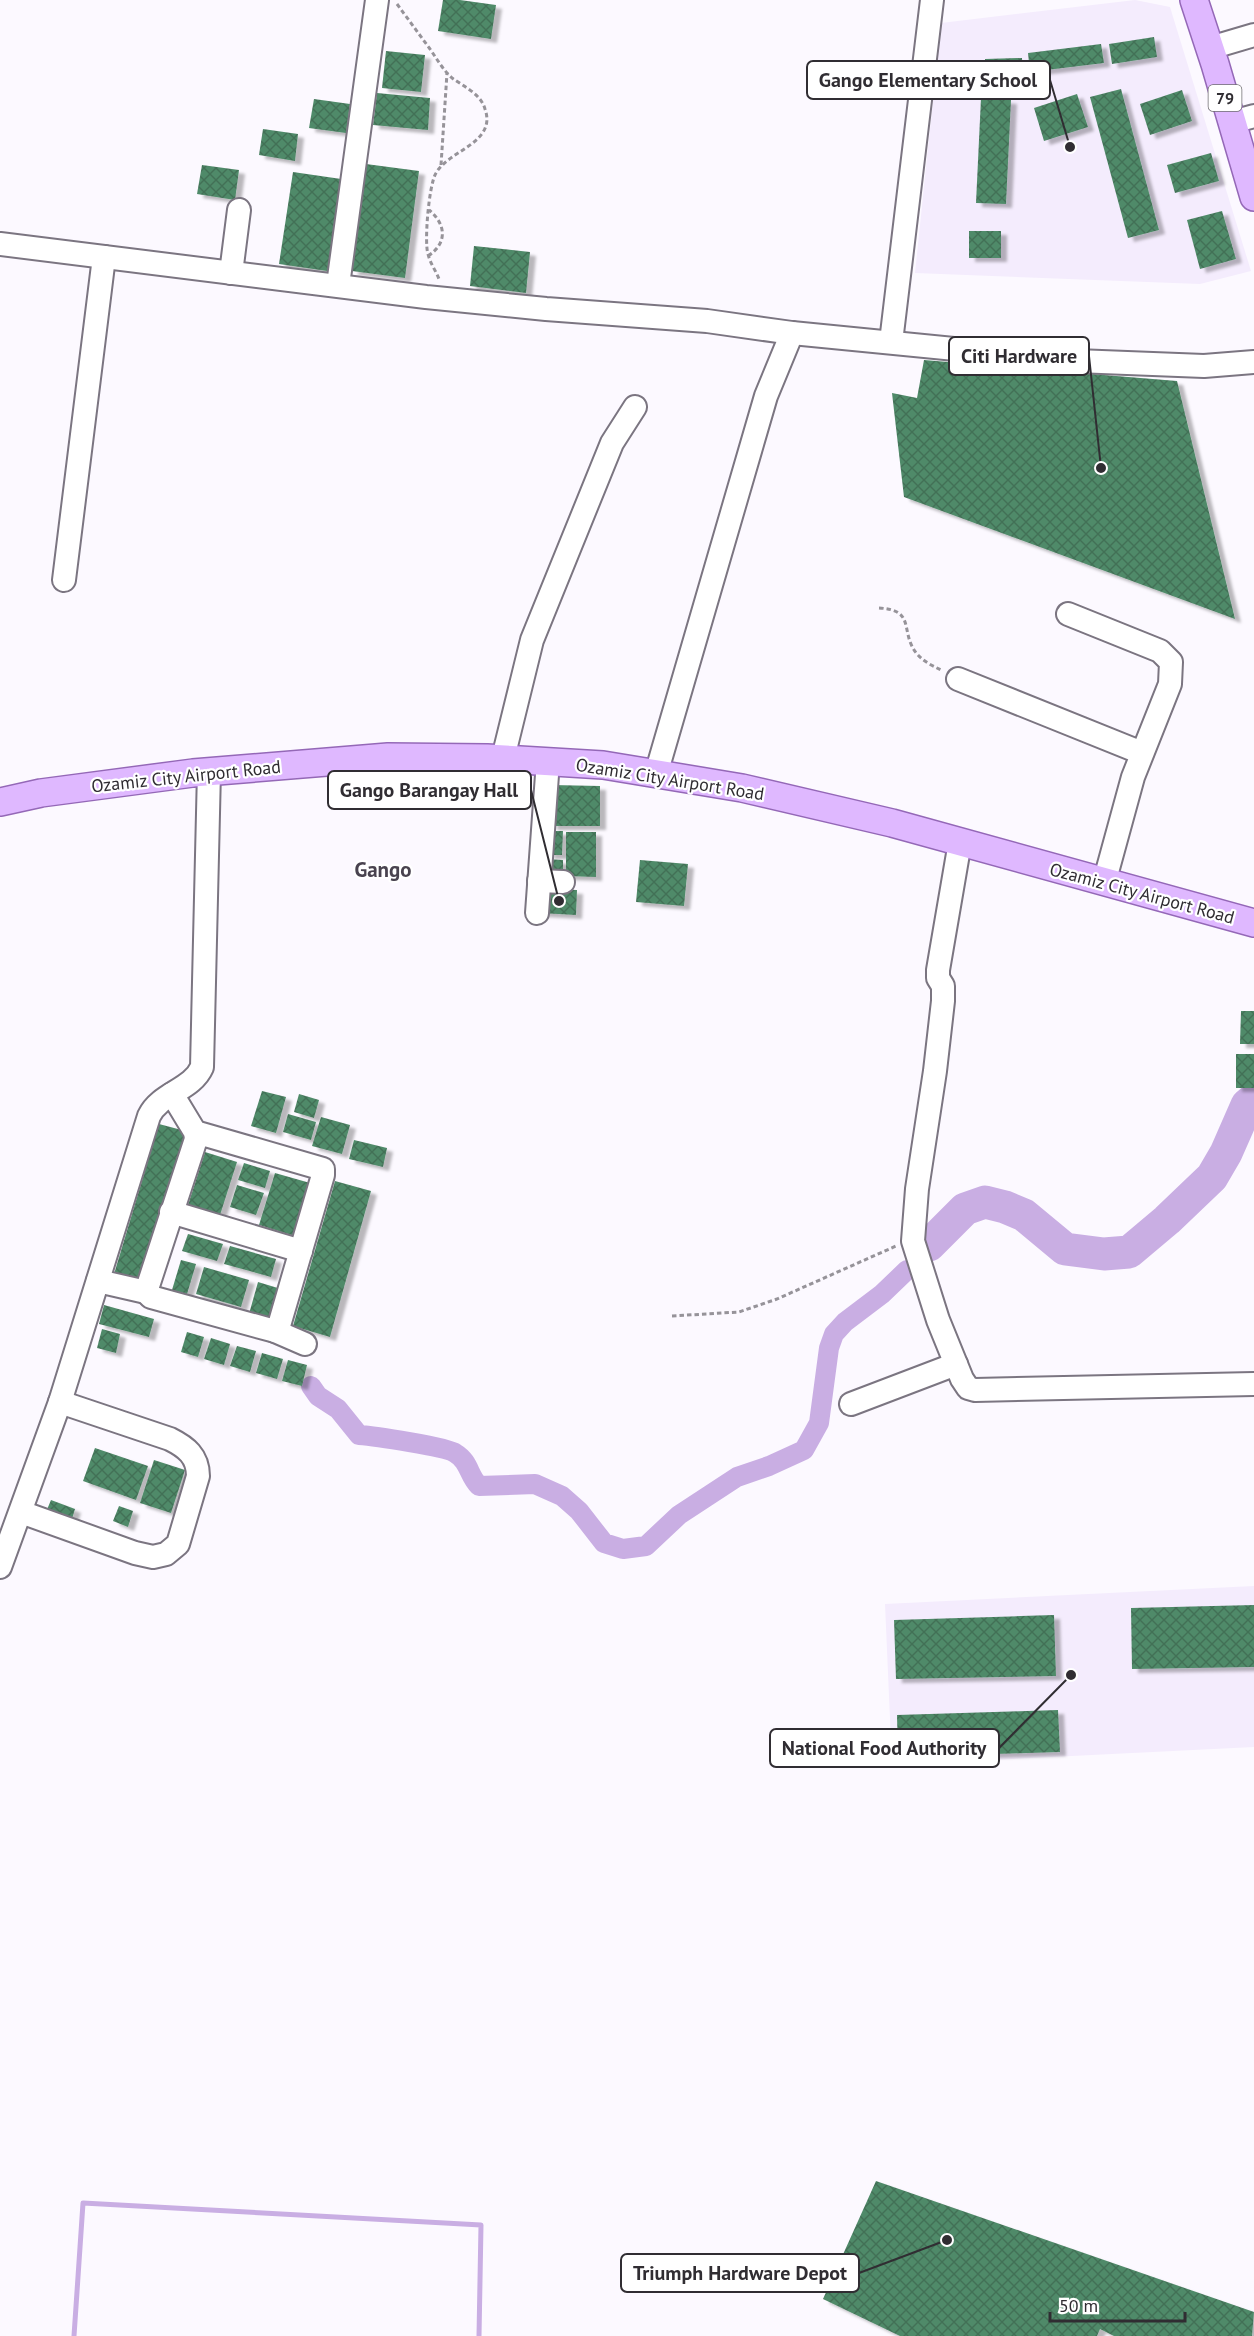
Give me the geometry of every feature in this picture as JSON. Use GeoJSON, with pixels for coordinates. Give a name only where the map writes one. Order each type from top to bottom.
{"type":"FeatureCollection","features":[{"type":"Feature","properties":{"kind":"main road","name":"79"},"geometry":{"type":"LineString","coordinates":[[1194,0],[1210,48],[1243,119],[1254,197]]}},
{"type":"Feature","properties":{"kind":"main road","name":"Ozamiz City Airport Road"},"geometry":{"type":"LineString","coordinates":[[0,802],[40,793],[209,771],[388,757],[503,758],[603,765],[742,788],[892,823],[1254,923]]}},
{"type":"Feature","properties":{"kind":"street"},"geometry":{"type":"LineString","coordinates":[[338,285],[376,0]]}},
{"type":"Feature","properties":{"kind":"street"},"geometry":{"type":"LineString","coordinates":[[891,342],[932,0]]}},
{"type":"Feature","properties":{"kind":"street"},"geometry":{"type":"LineString","coordinates":[[1210,48],[1254,35]]}},
{"type":"Feature","properties":{"kind":"street"},"geometry":{"type":"LineString","coordinates":[[231,273],[239,210]]}},
{"type":"Feature","properties":{"kind":"street"},"geometry":{"type":"LineString","coordinates":[[0,244],[450,299],[707,321],[792,333],[1086,361],[1204,366],[1254,362]]}},
{"type":"Feature","properties":{"kind":"street"},"geometry":{"type":"LineString","coordinates":[[63,580],[104,257]]}},
{"type":"Feature","properties":{"kind":"street"},"geometry":{"type":"LineString","coordinates":[[656,774],[766,396],[792,333]]}},
{"type":"Feature","properties":{"kind":"street"},"geometry":{"type":"LineString","coordinates":[[503,758],[532,640],[612,443],[635,408]]}},
{"type":"Feature","properties":{"kind":"street"},"geometry":{"type":"LineString","coordinates":[[1068,614],[1160,651],[1169,658],[1172,668],[1168,693],[1142,753],[1104,883]]}},
{"type":"Feature","properties":{"kind":"street"},"geometry":{"type":"LineString","coordinates":[[958,679],[1142,753]]}},
{"type":"Feature","properties":{"kind":"street"},"geometry":{"type":"LineString","coordinates":[[537,913],[548,761]]}},
{"type":"Feature","properties":{"kind":"street"},"geometry":{"type":"LineString","coordinates":[[0,1567],[60,1402],[149,1116],[158,1102],[194,1078],[202,1067],[209,771]]}},
{"type":"Feature","properties":{"kind":"street"},"geometry":{"type":"LineString","coordinates":[[960,842],[938,970],[938,978],[943,986],[943,1001],[917,1189],[914,1238],[916,1253],[956,1364],[968,1388],[975,1390],[1254,1384]]}},
{"type":"Feature","properties":{"kind":"street"},"geometry":{"type":"LineString","coordinates":[[539,881],[563,882]]}},
{"type":"Feature","properties":{"kind":"street"},"geometry":{"type":"LineString","coordinates":[[146,1292],[196,1139],[195,1132],[172,1094]]}},
{"type":"Feature","properties":{"kind":"street"},"geometry":{"type":"LineString","coordinates":[[195,1132],[323,1169],[278,1329],[275,1331]]}},
{"type":"Feature","properties":{"kind":"street"},"geometry":{"type":"LineString","coordinates":[[171,1212],[301,1251]]}},
{"type":"Feature","properties":{"kind":"street"},"geometry":{"type":"LineString","coordinates":[[98,1281],[146,1292],[151,1297],[275,1331],[305,1344]]}},
{"type":"Feature","properties":{"kind":"street"},"geometry":{"type":"LineString","coordinates":[[851,1404],[956,1364]]}},
{"type":"Feature","properties":{"kind":"street"},"geometry":{"type":"LineString","coordinates":[[21,1512],[135,1553],[153,1557],[166,1554],[178,1545],[198,1476],[194,1456],[183,1445],[170,1438],[60,1402]]}},
{"type":"Feature","properties":{"kind":"path"},"geometry":{"type":"LineString","coordinates":[[394,0],[447,73],[477,96],[485,107],[488,120],[483,132],[475,142],[441,167],[436,172],[432,183],[426,240],[428,256],[450,299]]}},
{"type":"Feature","properties":{"kind":"path"},"geometry":{"type":"LineString","coordinates":[[441,167],[447,73]]}},
{"type":"Feature","properties":{"kind":"path"},"geometry":{"type":"LineString","coordinates":[[428,256],[438,250],[443,234],[439,218],[429,210]]}},
{"type":"Feature","properties":{"kind":"path"},"geometry":{"type":"LineString","coordinates":[[879,608],[898,611],[917,653],[926,662],[958,679]]}},
{"type":"Feature","properties":{"kind":"path"},"geometry":{"type":"LineString","coordinates":[[672,1316],[712,1315],[747,1310],[914,1238]]}},
{"type":"Feature","properties":{"kind":"shaded area"},"geometry":{"type":"Polygon","coordinates":[[[1135,0],[1170,7],[1251,271],[1200,284],[915,273],[941,23],[1135,0]]]}},
{"type":"Feature","properties":{"kind":"shaded area"},"geometry":{"type":"Polygon","coordinates":[[[1254,1586],[1254,1747],[892,1765],[885,1604],[1254,1586]]]}},
{"type":"Feature","properties":{"kind":"building"},"geometry":{"type":"Polygon","coordinates":[[[443,0],[496,5],[491,39],[438,31],[443,0]]]}},
{"type":"Feature","properties":{"kind":"building"},"geometry":{"type":"Polygon","coordinates":[[[1154,37],[1157,57],[1112,64],[1109,44],[1154,37]]]}},
{"type":"Feature","properties":{"kind":"building"},"geometry":{"type":"Polygon","coordinates":[[[1101,44],[1104,63],[1030,72],[1028,53],[1101,44]]]}},
{"type":"Feature","properties":{"kind":"building"},"geometry":{"type":"Polygon","coordinates":[[[386,51],[425,55],[421,92],[382,88],[386,51]]]}},
{"type":"Feature","properties":{"kind":"building"},"geometry":{"type":"Polygon","coordinates":[[[1022,58],[1023,81],[986,83],[985,59],[1022,58]]]}},
{"type":"Feature","properties":{"kind":"building"},"geometry":{"type":"Polygon","coordinates":[[[1121,89],[1159,230],[1128,238],[1090,97],[1121,89]]]}},
{"type":"Feature","properties":{"kind":"building"},"geometry":{"type":"Polygon","coordinates":[[[1182,90],[1192,121],[1150,135],[1140,104],[1182,90]]]}},
{"type":"Feature","properties":{"kind":"building"},"geometry":{"type":"Polygon","coordinates":[[[377,93],[430,98],[428,130],[373,125],[377,93]]]}},
{"type":"Feature","properties":{"kind":"building"},"geometry":{"type":"Polygon","coordinates":[[[1077,94],[1088,127],[1044,141],[1034,108],[1077,94]]]}},
{"type":"Feature","properties":{"kind":"building"},"geometry":{"type":"Polygon","coordinates":[[[981,98],[1011,100],[1006,204],[976,203],[981,98]]]}},
{"type":"Feature","properties":{"kind":"building"},"geometry":{"type":"Polygon","coordinates":[[[314,99],[350,104],[346,133],[309,128],[314,99]]]}},
{"type":"Feature","properties":{"kind":"building"},"geometry":{"type":"Polygon","coordinates":[[[263,129],[298,134],[295,161],[259,155],[263,129]]]}},
{"type":"Feature","properties":{"kind":"building"},"geometry":{"type":"Polygon","coordinates":[[[1211,153],[1219,181],[1175,193],[1167,165],[1211,153]]]}},
{"type":"Feature","properties":{"kind":"building"},"geometry":{"type":"Polygon","coordinates":[[[366,164],[419,171],[405,278],[352,271],[366,164]]]}},
{"type":"Feature","properties":{"kind":"building"},"geometry":{"type":"Polygon","coordinates":[[[202,165],[239,170],[235,200],[197,194],[202,165]]]}},
{"type":"Feature","properties":{"kind":"building"},"geometry":{"type":"Polygon","coordinates":[[[293,172],[348,180],[334,272],[279,264],[293,172]]]}},
{"type":"Feature","properties":{"kind":"building"},"geometry":{"type":"Polygon","coordinates":[[[1222,211],[1236,259],[1200,269],[1187,220],[1222,211]]]}},
{"type":"Feature","properties":{"kind":"building"},"geometry":{"type":"Polygon","coordinates":[[[969,231],[1001,231],[1001,258],[969,258],[969,231]]]}},
{"type":"Feature","properties":{"kind":"building"},"geometry":{"type":"Polygon","coordinates":[[[474,246],[530,252],[526,293],[470,286],[474,246]]]}},
{"type":"Feature","properties":{"kind":"building"},"geometry":{"type":"Polygon","coordinates":[[[924,360],[1177,381],[1235,619],[904,497],[892,393],[917,398],[924,360]]]}},
{"type":"Feature","properties":{"kind":"building"},"geometry":{"type":"Polygon","coordinates":[[[552,785],[600,786],[600,826],[551,826],[552,785]]]}},
{"type":"Feature","properties":{"kind":"building"},"geometry":{"type":"Polygon","coordinates":[[[549,831],[563,831],[562,855],[548,855],[549,831]]]}},
{"type":"Feature","properties":{"kind":"building"},"geometry":{"type":"Polygon","coordinates":[[[566,832],[596,832],[596,877],[566,876],[566,832]]]}},
{"type":"Feature","properties":{"kind":"building"},"geometry":{"type":"Polygon","coordinates":[[[547,859],[563,860],[563,875],[546,875],[547,859]]]}},
{"type":"Feature","properties":{"kind":"building"},"geometry":{"type":"Polygon","coordinates":[[[640,860],[688,864],[684,906],[636,902],[640,860]]]}},
{"type":"Feature","properties":{"kind":"building"},"geometry":{"type":"Polygon","coordinates":[[[543,889],[577,890],[576,915],[540,913],[543,889]]]}},
{"type":"Feature","properties":{"kind":"building"},"geometry":{"type":"Polygon","coordinates":[[[1241,1011],[1254,1011],[1254,1044],[1240,1044],[1241,1011]]]}},
{"type":"Feature","properties":{"kind":"building"},"geometry":{"type":"Polygon","coordinates":[[[1236,1054],[1254,1054],[1254,1088],[1236,1088],[1236,1054]]]}},
{"type":"Feature","properties":{"kind":"building"},"geometry":{"type":"Polygon","coordinates":[[[262,1091],[286,1097],[276,1133],[251,1126],[262,1091]]]}},
{"type":"Feature","properties":{"kind":"building"},"geometry":{"type":"Polygon","coordinates":[[[299,1094],[319,1100],[314,1118],[294,1112],[299,1094]]]}},
{"type":"Feature","properties":{"kind":"building"},"geometry":{"type":"Polygon","coordinates":[[[288,1114],[316,1122],[311,1140],[283,1132],[288,1114]]]}},
{"type":"Feature","properties":{"kind":"building"},"geometry":{"type":"Polygon","coordinates":[[[321,1117],[350,1125],[342,1154],[312,1146],[321,1117]]]}},
{"type":"Feature","properties":{"kind":"building"},"geometry":{"type":"Polygon","coordinates":[[[159,1124],[189,1132],[144,1282],[114,1274],[159,1124]]]}},
{"type":"Feature","properties":{"kind":"building"},"geometry":{"type":"Polygon","coordinates":[[[354,1140],[387,1148],[383,1167],[349,1159],[354,1140]]]}},
{"type":"Feature","properties":{"kind":"building"},"geometry":{"type":"Polygon","coordinates":[[[205,1152],[237,1162],[220,1215],[188,1205],[205,1152]]]}},
{"type":"Feature","properties":{"kind":"building"},"geometry":{"type":"Polygon","coordinates":[[[244,1163],[270,1171],[265,1188],[238,1180],[244,1163]]]}},
{"type":"Feature","properties":{"kind":"building"},"geometry":{"type":"Polygon","coordinates":[[[275,1173],[310,1183],[295,1236],[259,1225],[275,1173]]]}},
{"type":"Feature","properties":{"kind":"building"},"geometry":{"type":"Polygon","coordinates":[[[335,1181],[371,1191],[330,1337],[293,1326],[335,1181]]]}},
{"type":"Feature","properties":{"kind":"building"},"geometry":{"type":"Polygon","coordinates":[[[237,1185],[264,1193],[256,1215],[230,1207],[237,1185]]]}},
{"type":"Feature","properties":{"kind":"building"},"geometry":{"type":"Polygon","coordinates":[[[188,1234],[223,1244],[217,1261],[182,1251],[188,1234]]]}},
{"type":"Feature","properties":{"kind":"building"},"geometry":{"type":"Polygon","coordinates":[[[230,1246],[276,1259],[271,1277],[224,1264],[230,1246]]]}},
{"type":"Feature","properties":{"kind":"building"},"geometry":{"type":"Polygon","coordinates":[[[181,1260],[196,1264],[187,1294],[172,1290],[181,1260]]]}},
{"type":"Feature","properties":{"kind":"building"},"geometry":{"type":"Polygon","coordinates":[[[204,1267],[249,1280],[241,1307],[196,1294],[204,1267]]]}},
{"type":"Feature","properties":{"kind":"building"},"geometry":{"type":"Polygon","coordinates":[[[258,1282],[281,1289],[271,1320],[249,1314],[258,1282]]]}},
{"type":"Feature","properties":{"kind":"building"},"geometry":{"type":"Polygon","coordinates":[[[104,1305],[154,1319],[149,1337],[99,1324],[104,1305]]]}},
{"type":"Feature","properties":{"kind":"building"},"geometry":{"type":"Polygon","coordinates":[[[102,1329],[120,1334],[116,1353],[97,1348],[102,1329]]]}},
{"type":"Feature","properties":{"kind":"building"},"geometry":{"type":"Polygon","coordinates":[[[187,1332],[204,1337],[198,1357],[181,1352],[187,1332]]]}},
{"type":"Feature","properties":{"kind":"building"},"geometry":{"type":"Polygon","coordinates":[[[211,1338],[230,1344],[224,1365],[204,1359],[211,1338]]]}},
{"type":"Feature","properties":{"kind":"building"},"geometry":{"type":"Polygon","coordinates":[[[237,1346],[256,1351],[250,1372],[230,1366],[237,1346]]]}},
{"type":"Feature","properties":{"kind":"building"},"geometry":{"type":"Polygon","coordinates":[[[262,1353],[283,1359],[277,1379],[256,1373],[262,1353]]]}},
{"type":"Feature","properties":{"kind":"building"},"geometry":{"type":"Polygon","coordinates":[[[288,1360],[307,1365],[302,1386],[282,1381],[288,1360]]]}},
{"type":"Feature","properties":{"kind":"building"},"geometry":{"type":"Polygon","coordinates":[[[95,1448],[148,1466],[136,1500],[83,1481],[95,1448]]]}},
{"type":"Feature","properties":{"kind":"building"},"geometry":{"type":"Polygon","coordinates":[[[154,1460],[185,1470],[171,1513],[140,1503],[154,1460]]]}},
{"type":"Feature","properties":{"kind":"building"},"geometry":{"type":"Polygon","coordinates":[[[51,1500],[75,1509],[71,1522],[46,1512],[51,1500]]]}},
{"type":"Feature","properties":{"kind":"building"},"geometry":{"type":"Polygon","coordinates":[[[119,1506],[133,1511],[128,1527],[113,1521],[119,1506]]]}},
{"type":"Feature","properties":{"kind":"building"},"geometry":{"type":"Polygon","coordinates":[[[1254,1605],[1254,1667],[1132,1669],[1131,1608],[1254,1605]]]}},
{"type":"Feature","properties":{"kind":"building"},"geometry":{"type":"Polygon","coordinates":[[[1054,1615],[1056,1676],[896,1679],[894,1620],[1054,1615]]]}},
{"type":"Feature","properties":{"kind":"building"},"geometry":{"type":"Polygon","coordinates":[[[1058,1710],[1060,1752],[898,1757],[897,1715],[1058,1710]]]}},
{"type":"Feature","properties":{"kind":"building"},"geometry":{"type":"Polygon","coordinates":[[[876,2181],[1254,2312],[1252,2336],[1114,2336],[1100,2329],[1097,2336],[900,2336],[823,2299],[876,2181]]]}},
{"type":"Feature","properties":{"kind":"waterway"},"geometry":{"type":"LineString","coordinates":[[929,1245],[965,1209],[985,1202],[1024,1215],[1065,1249],[1104,1254],[1129,1252],[1212,1177],[1226,1153],[1247,1105],[1254,1099]]}},
{"type":"Feature","properties":{"kind":"waterway"},"geometry":{"type":"LineString","coordinates":[[311,1386],[318,1396],[338,1409],[359,1435],[410,1442],[455,1453],[464,1460],[479,1486],[535,1484],[562,1496],[579,1511],[604,1543],[623,1549],[646,1546],[679,1515],[737,1477],[804,1450],[819,1423],[829,1348],[834,1334],[907,1270]]}},
{"type":"Feature","properties":{"kind":"waterway"},"geometry":{"type":"LineString","coordinates":[[74,2336],[83,2203],[481,2225],[479,2336]]}},
{"type":"Feature","properties":{"kind":"place","name":"Gango Elementary School"},"geometry":{"type":"Point","coordinates":[1070,147]}},
{"type":"Feature","properties":{"kind":"place","name":"Citi Hardware"},"geometry":{"type":"Point","coordinates":[1101,468]}},
{"type":"Feature","properties":{"kind":"place","name":"Gango Barangay Hall"},"geometry":{"type":"Point","coordinates":[559,901]}},
{"type":"Feature","properties":{"kind":"place","name":"National Food Authority"},"geometry":{"type":"Point","coordinates":[1071,1675]}},
{"type":"Feature","properties":{"kind":"place","name":"Triumph Hardware Depot"},"geometry":{"type":"Point","coordinates":[947,2240]}},
{"type":"Feature","properties":{"kind":"district","name":"Gango"},"geometry":{"type":"Point","coordinates":[383,869]}}]}
